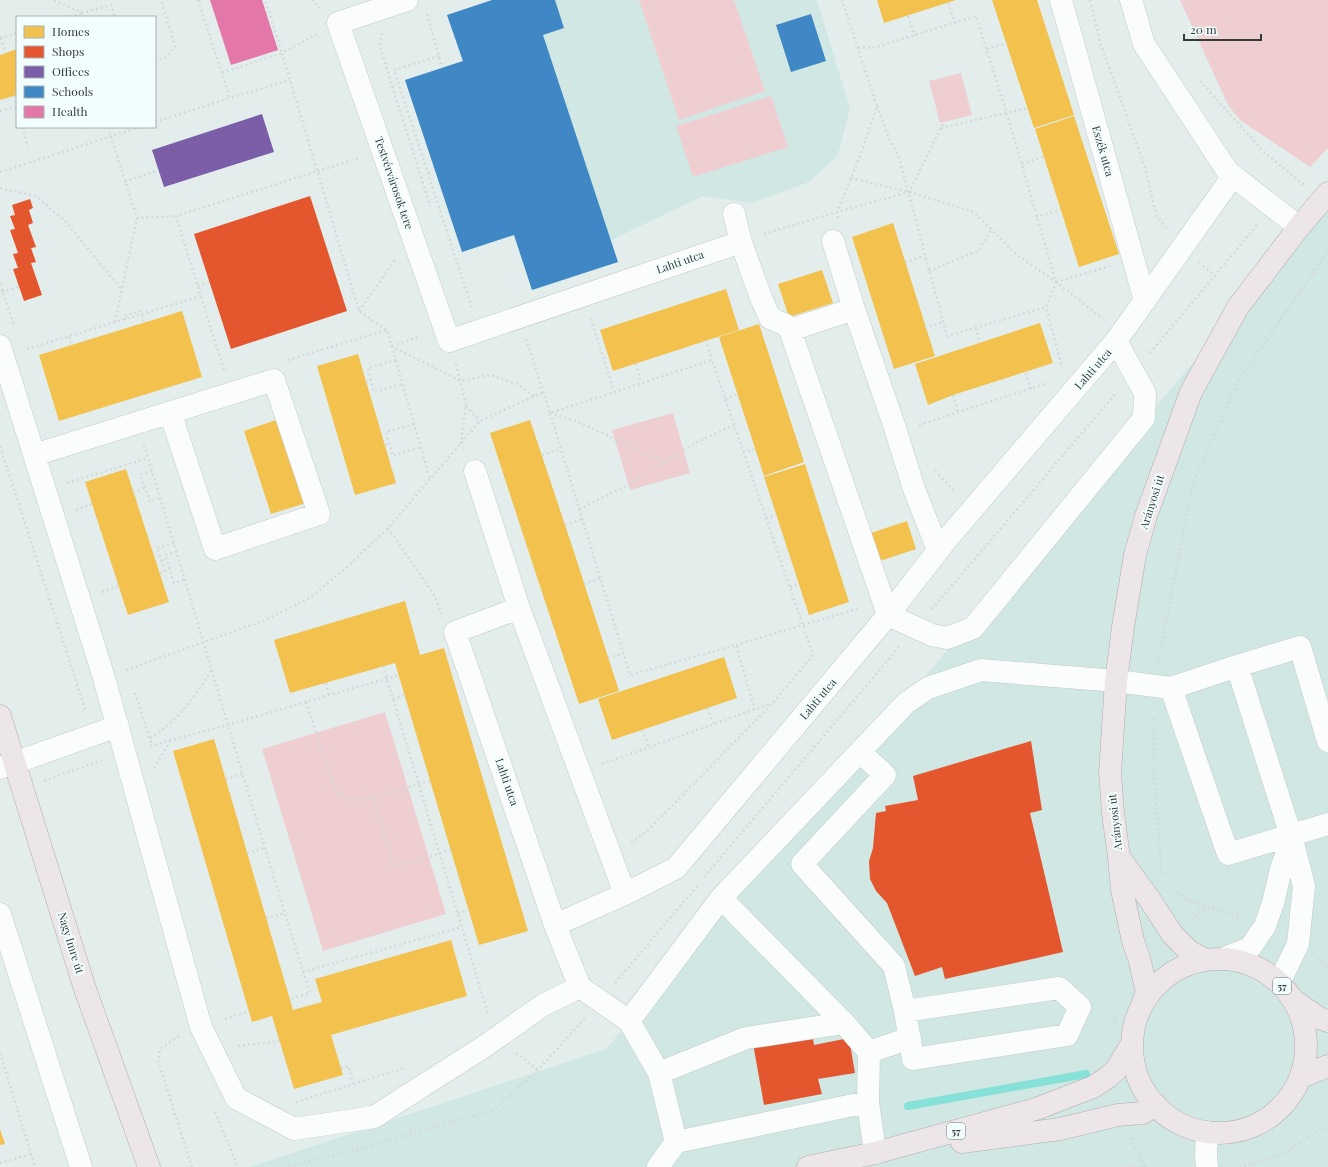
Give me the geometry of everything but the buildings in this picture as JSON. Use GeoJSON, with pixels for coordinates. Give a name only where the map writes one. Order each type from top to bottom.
{"type":"FeatureCollection","features":[{"type":"Feature","properties":{"kind":"main road","name":"Arányosi út"},"geometry":{"type":"LineString","coordinates":[[1140,1010],[1147,992],[1139,958],[1133,941],[1122,890],[1110,773],[1116,681],[1123,627],[1137,549],[1146,516],[1191,392],[1238,307],[1299,227],[1325,197]]}},
{"type":"Feature","properties":{"kind":"main road","name":"Nagy Imre út"},"geometry":{"type":"LineString","coordinates":[[0,716],[8,766],[23,789],[85,989],[149,1167]]}},
{"type":"Feature","properties":{"kind":"main road"},"geometry":{"type":"LineString","coordinates":[[1119,857],[1172,934],[1189,952],[1214,960]]}},
{"type":"Feature","properties":{"kind":"main road","name":"57"},"geometry":{"type":"LineString","coordinates":[[1214,960],[1243,962],[1262,970],[1279,983],[1293,1000],[1302,1018],[1306,1038],[1305,1057],[1301,1077],[1292,1094],[1279,1109],[1263,1121],[1246,1129],[1226,1132],[1207,1132],[1188,1127],[1171,1118],[1156,1106],[1145,1092],[1138,1077],[1132,1043],[1134,1026],[1140,1010],[1148,995],[1160,982],[1173,972],[1189,965],[1214,960]]}},
{"type":"Feature","properties":{"kind":"main road","name":"57"},"geometry":{"type":"LineString","coordinates":[[1293,1000],[1319,1018],[1328,1021]]}},
{"type":"Feature","properties":{"kind":"main road","name":"57"},"geometry":{"type":"LineString","coordinates":[[808,1167],[875,1153],[1017,1115],[1093,1087],[1116,1070],[1132,1043]]}},
{"type":"Feature","properties":{"kind":"main road"},"geometry":{"type":"LineString","coordinates":[[1301,1077],[1328,1066]]}},
{"type":"Feature","properties":{"kind":"main road","name":"57"},"geometry":{"type":"LineString","coordinates":[[875,1153],[1060,1129],[1118,1115],[1143,1113],[1156,1106]]}},
{"type":"Feature","properties":{"kind":"street"},"geometry":{"type":"LineString","coordinates":[[338,22],[407,0]]}},
{"type":"Feature","properties":{"kind":"street","name":"Eszék utca"},"geometry":{"type":"LineString","coordinates":[[1061,0],[1144,301]]}},
{"type":"Feature","properties":{"kind":"street"},"geometry":{"type":"LineString","coordinates":[[1131,0],[1144,44],[1228,172],[1299,227]]}},
{"type":"Feature","properties":{"kind":"street","name":"Testvérvárosok tere"},"geometry":{"type":"LineString","coordinates":[[338,22],[446,335]]}},
{"type":"Feature","properties":{"kind":"street","name":"Lahti utca"},"geometry":{"type":"LineString","coordinates":[[519,608],[455,632],[555,925],[625,894],[676,868],[885,608],[938,550],[1116,341],[1233,176]]}},
{"type":"Feature","properties":{"kind":"street"},"geometry":{"type":"LineString","coordinates":[[734,214],[741,242],[761,298],[770,318],[786,325],[790,330],[885,608],[932,635],[947,638],[973,628],[1144,418],[1145,393],[1116,341]]}},
{"type":"Feature","properties":{"kind":"street","name":"Lahti utca"},"geometry":{"type":"LineString","coordinates":[[520,317],[741,242]]}},
{"type":"Feature","properties":{"kind":"street"},"geometry":{"type":"LineString","coordinates":[[834,244],[914,489],[938,550]]}},
{"type":"Feature","properties":{"kind":"street"},"geometry":{"type":"LineString","coordinates":[[790,330],[854,309]]}},
{"type":"Feature","properties":{"kind":"street"},"geometry":{"type":"LineString","coordinates":[[446,335],[479,330],[520,317]]}},
{"type":"Feature","properties":{"kind":"street"},"geometry":{"type":"LineString","coordinates":[[0,346],[104,678],[202,1027],[236,1098],[294,1129],[374,1117],[496,1038],[543,1005],[580,987]]}},
{"type":"Feature","properties":{"kind":"street"},"geometry":{"type":"LineString","coordinates":[[34,455],[137,422],[274,380],[319,514],[215,549],[170,412]]}},
{"type":"Feature","properties":{"kind":"street"},"geometry":{"type":"LineString","coordinates":[[475,471],[519,608],[625,894]]}},
{"type":"Feature","properties":{"kind":"street"},"geometry":{"type":"LineString","coordinates":[[629,1021],[721,898],[906,703],[928,688],[981,670],[1116,681],[1163,687],[1300,647],[1328,740]]}},
{"type":"Feature","properties":{"kind":"street"},"geometry":{"type":"LineString","coordinates":[[1238,666],[1291,837],[1304,886],[1298,944],[1279,983]]}},
{"type":"Feature","properties":{"kind":"street"},"geometry":{"type":"LineString","coordinates":[[1163,687],[1228,854],[1291,837],[1328,824]]}},
{"type":"Feature","properties":{"kind":"street"},"geometry":{"type":"LineString","coordinates":[[8,766],[118,726]]}},
{"type":"Feature","properties":{"kind":"street"},"geometry":{"type":"LineString","coordinates":[[860,752],[885,775],[802,864],[894,966],[905,1011],[913,1059],[1067,1035],[1080,1007],[1059,988],[905,1011]]}},
{"type":"Feature","properties":{"kind":"street"},"geometry":{"type":"LineString","coordinates":[[1214,960],[1250,948],[1265,926],[1273,903],[1291,837]]}},
{"type":"Feature","properties":{"kind":"street"},"geometry":{"type":"LineString","coordinates":[[721,898],[844,1023],[869,1052],[868,1102],[875,1153]]}},
{"type":"Feature","properties":{"kind":"street"},"geometry":{"type":"LineString","coordinates":[[0,914],[82,1167]]}},
{"type":"Feature","properties":{"kind":"street"},"geometry":{"type":"LineString","coordinates":[[555,925],[580,987],[629,1021],[659,1073],[676,1142]]}},
{"type":"Feature","properties":{"kind":"street"},"geometry":{"type":"LineString","coordinates":[[659,1073],[746,1038],[844,1023]]}},
{"type":"Feature","properties":{"kind":"street"},"geometry":{"type":"LineString","coordinates":[[869,1052],[910,1038]]}},
{"type":"Feature","properties":{"kind":"street"},"geometry":{"type":"LineString","coordinates":[[658,1167],[676,1142],[868,1102]]}},
{"type":"Feature","properties":{"kind":"street"},"geometry":{"type":"LineString","coordinates":[[1207,1132],[1207,1167]]}},
{"type":"Feature","properties":{"kind":"path"},"geometry":{"type":"LineString","coordinates":[[54,0],[83,13]]}},
{"type":"Feature","properties":{"kind":"path"},"geometry":{"type":"LineString","coordinates":[[156,61],[167,57],[176,46],[161,0]]}},
{"type":"Feature","properties":{"kind":"path"},"geometry":{"type":"LineString","coordinates":[[198,0],[230,98]]}},
{"type":"Feature","properties":{"kind":"path"},"geometry":{"type":"LineString","coordinates":[[265,0],[359,311],[387,330],[430,479]]}},
{"type":"Feature","properties":{"kind":"path"},"geometry":{"type":"LineString","coordinates":[[842,0],[877,106],[888,136],[899,158],[946,336],[1046,307]]}},
{"type":"Feature","properties":{"kind":"path"},"geometry":{"type":"LineString","coordinates":[[1090,0],[1101,45],[1145,168],[1156,215],[1182,248],[1215,275]]}},
{"type":"Feature","properties":{"kind":"path"},"geometry":{"type":"LineString","coordinates":[[948,3],[954,23]]}},
{"type":"Feature","properties":{"kind":"path"},"geometry":{"type":"LineString","coordinates":[[73,16],[111,5],[115,16]]}},
{"type":"Feature","properties":{"kind":"path"},"geometry":{"type":"LineString","coordinates":[[427,14],[442,68]]}},
{"type":"Feature","properties":{"kind":"path"},"geometry":{"type":"LineString","coordinates":[[908,16],[915,36]]}},
{"type":"Feature","properties":{"kind":"path"},"geometry":{"type":"LineString","coordinates":[[858,47],[873,48],[976,16],[1007,114],[1056,282],[1046,307],[1063,370]]}},
{"type":"Feature","properties":{"kind":"path"},"geometry":{"type":"LineString","coordinates":[[222,73],[282,53],[338,22]]}},
{"type":"Feature","properties":{"kind":"path"},"geometry":{"type":"LineString","coordinates":[[383,29],[380,47],[430,206]]}},
{"type":"Feature","properties":{"kind":"path"},"geometry":{"type":"LineString","coordinates":[[6,53],[0,38],[16,33]]}},
{"type":"Feature","properties":{"kind":"path"},"geometry":{"type":"LineString","coordinates":[[987,49],[1007,43]]}},
{"type":"Feature","properties":{"kind":"path"},"geometry":{"type":"LineString","coordinates":[[439,56],[394,70],[479,330]]}},
{"type":"Feature","properties":{"kind":"path"},"geometry":{"type":"LineString","coordinates":[[156,122],[290,80]]}},
{"type":"Feature","properties":{"kind":"path"},"geometry":{"type":"LineString","coordinates":[[1198,80],[1264,152],[1325,197]]}},
{"type":"Feature","properties":{"kind":"path"},"geometry":{"type":"LineString","coordinates":[[14,96],[16,103]]}},
{"type":"Feature","properties":{"kind":"path"},"geometry":{"type":"LineString","coordinates":[[0,111],[16,106]]}},
{"type":"Feature","properties":{"kind":"path"},"geometry":{"type":"LineString","coordinates":[[834,244],[845,244],[837,212],[862,151],[877,106]]}},
{"type":"Feature","properties":{"kind":"path"},"geometry":{"type":"LineString","coordinates":[[941,128],[1028,108]]}},
{"type":"Feature","properties":{"kind":"path"},"geometry":{"type":"LineString","coordinates":[[741,242],[837,212],[909,192],[928,157],[944,122]]}},
{"type":"Feature","properties":{"kind":"path"},"geometry":{"type":"LineString","coordinates":[[22,128],[28,147]]}},
{"type":"Feature","properties":{"kind":"path"},"geometry":{"type":"LineString","coordinates":[[108,128],[136,218],[115,323]]}},
{"type":"Feature","properties":{"kind":"path"},"geometry":{"type":"LineString","coordinates":[[0,172],[137,128]]}},
{"type":"Feature","properties":{"kind":"path"},"geometry":{"type":"LineString","coordinates":[[1022,164],[1043,157]]}},
{"type":"Feature","properties":{"kind":"path"},"geometry":{"type":"LineString","coordinates":[[136,218],[176,216],[351,161]]}},
{"type":"Feature","properties":{"kind":"path"},"geometry":{"type":"LineString","coordinates":[[125,182],[158,170]]}},
{"type":"Feature","properties":{"kind":"path"},"geometry":{"type":"LineString","coordinates":[[428,173],[434,171]]}},
{"type":"Feature","properties":{"kind":"path"},"geometry":{"type":"LineString","coordinates":[[850,178],[909,192],[974,212],[1017,255],[1056,282],[1103,320]]}},
{"type":"Feature","properties":{"kind":"path"},"geometry":{"type":"LineString","coordinates":[[0,188],[36,196],[66,221],[122,290]]}},
{"type":"Feature","properties":{"kind":"path"},"geometry":{"type":"LineString","coordinates":[[1036,217],[1060,210]]}},
{"type":"Feature","properties":{"kind":"path"},"geometry":{"type":"LineString","coordinates":[[176,216],[224,371]]}},
{"type":"Feature","properties":{"kind":"path"},"geometry":{"type":"LineString","coordinates":[[929,271],[978,251],[992,229]]}},
{"type":"Feature","properties":{"kind":"path"},"geometry":{"type":"LineString","coordinates":[[359,311],[412,234]]}},
{"type":"Feature","properties":{"kind":"path"},"geometry":{"type":"LineString","coordinates":[[1165,878],[1161,868],[1154,777],[1163,687],[1193,483],[1237,383],[1328,251]]}},
{"type":"Feature","properties":{"kind":"path"},"geometry":{"type":"LineString","coordinates":[[905,262],[924,256]]}},
{"type":"Feature","properties":{"kind":"path"},"geometry":{"type":"LineString","coordinates":[[1056,282],[1118,264]]}},
{"type":"Feature","properties":{"kind":"path"},"geometry":{"type":"LineString","coordinates":[[198,286],[209,282]]}},
{"type":"Feature","properties":{"kind":"path"},"geometry":{"type":"LineString","coordinates":[[2,292],[18,287]]}},
{"type":"Feature","properties":{"kind":"path"},"geometry":{"type":"LineString","coordinates":[[584,295],[614,391]]}},
{"type":"Feature","properties":{"kind":"path"},"geometry":{"type":"LineString","coordinates":[[23,351],[201,296]]}},
{"type":"Feature","properties":{"kind":"path"},"geometry":{"type":"LineString","coordinates":[[142,315],[144,323]]}},
{"type":"Feature","properties":{"kind":"path"},"geometry":{"type":"LineString","coordinates":[[520,317],[630,675],[803,626],[885,608]]}},
{"type":"Feature","properties":{"kind":"path"},"geometry":{"type":"LineString","coordinates":[[925,328],[943,322]]}},
{"type":"Feature","properties":{"kind":"path"},"geometry":{"type":"LineString","coordinates":[[976,328],[979,342]]}},
{"type":"Feature","properties":{"kind":"path"},"geometry":{"type":"LineString","coordinates":[[288,360],[387,330]]}},
{"type":"Feature","properties":{"kind":"path"},"geometry":{"type":"LineString","coordinates":[[392,346],[446,335],[461,381],[466,405],[461,443]]}},
{"type":"Feature","properties":{"kind":"path"},"geometry":{"type":"LineString","coordinates":[[70,337],[72,345]]}},
{"type":"Feature","properties":{"kind":"path"},"geometry":{"type":"LineString","coordinates":[[611,857],[647,831],[773,703],[813,655],[706,340]]}},
{"type":"Feature","properties":{"kind":"path"},"geometry":{"type":"LineString","coordinates":[[392,346],[461,381],[490,375],[517,384],[535,396]]}},
{"type":"Feature","properties":{"kind":"path"},"geometry":{"type":"LineString","coordinates":[[396,360],[368,368],[374,392],[402,384]]}},
{"type":"Feature","properties":{"kind":"path"},"geometry":{"type":"LineString","coordinates":[[550,413],[712,360]]}},
{"type":"Feature","properties":{"kind":"path"},"geometry":{"type":"LineString","coordinates":[[636,364],[641,383]]}},
{"type":"Feature","properties":{"kind":"path"},"geometry":{"type":"LineString","coordinates":[[1026,373],[1031,388]]}},
{"type":"Feature","properties":{"kind":"path"},"geometry":{"type":"LineString","coordinates":[[366,382],[371,380]]}},
{"type":"Feature","properties":{"kind":"path"},"geometry":{"type":"LineString","coordinates":[[921,432],[918,425],[1052,382]]}},
{"type":"Feature","properties":{"kind":"path"},"geometry":{"type":"LineString","coordinates":[[104,678],[263,621],[310,598],[349,565],[388,528],[480,421],[544,393]]}},
{"type":"Feature","properties":{"kind":"path"},"geometry":{"type":"LineString","coordinates":[[725,399],[737,395]]}},
{"type":"Feature","properties":{"kind":"path"},"geometry":{"type":"LineString","coordinates":[[953,395],[958,412]]}},
{"type":"Feature","properties":{"kind":"path"},"geometry":{"type":"LineString","coordinates":[[466,405],[480,421]]}},
{"type":"Feature","properties":{"kind":"path"},"geometry":{"type":"LineString","coordinates":[[550,413],[581,423],[665,463]]}},
{"type":"Feature","properties":{"kind":"path"},"geometry":{"type":"LineString","coordinates":[[137,422],[212,669],[227,725],[310,993],[290,999]]}},
{"type":"Feature","properties":{"kind":"path"},"geometry":{"type":"LineString","coordinates":[[414,424],[386,432],[393,456],[421,447]]}},
{"type":"Feature","properties":{"kind":"path"},"geometry":{"type":"LineString","coordinates":[[579,509],[630,484],[697,442],[734,425]]}},
{"type":"Feature","properties":{"kind":"path"},"geometry":{"type":"LineString","coordinates":[[385,445],[390,444]]}},
{"type":"Feature","properties":{"kind":"path"},"geometry":{"type":"LineString","coordinates":[[542,455],[561,449]]}},
{"type":"Feature","properties":{"kind":"path"},"geometry":{"type":"LineString","coordinates":[[743,452],[755,449]]}},
{"type":"Feature","properties":{"kind":"path"},"geometry":{"type":"LineString","coordinates":[[67,483],[148,458]]}},
{"type":"Feature","properties":{"kind":"path"},"geometry":{"type":"LineString","coordinates":[[934,466],[936,473],[973,509]]}},
{"type":"Feature","properties":{"kind":"path"},"geometry":{"type":"LineString","coordinates":[[152,471],[140,474],[150,502],[160,498]]}},
{"type":"Feature","properties":{"kind":"path"},"geometry":{"type":"LineString","coordinates":[[134,492],[145,488]]}},
{"type":"Feature","properties":{"kind":"path"},"geometry":{"type":"LineString","coordinates":[[766,518],[776,515]]}},
{"type":"Feature","properties":{"kind":"path"},"geometry":{"type":"LineString","coordinates":[[565,525],[582,519]]}},
{"type":"Feature","properties":{"kind":"path"},"geometry":{"type":"LineString","coordinates":[[388,528],[435,596],[442,617]]}},
{"type":"Feature","properties":{"kind":"path"},"geometry":{"type":"LineString","coordinates":[[165,571],[157,548],[174,543]]}},
{"type":"Feature","properties":{"kind":"path"},"geometry":{"type":"LineString","coordinates":[[176,552],[165,555],[174,583],[185,579]]}},
{"type":"Feature","properties":{"kind":"path"},"geometry":{"type":"LineString","coordinates":[[160,573],[170,569]]}},
{"type":"Feature","properties":{"kind":"path"},"geometry":{"type":"LineString","coordinates":[[584,584],[601,578]]}},
{"type":"Feature","properties":{"kind":"path"},"geometry":{"type":"LineString","coordinates":[[790,587],[799,584]]}},
{"type":"Feature","properties":{"kind":"path"},"geometry":{"type":"LineString","coordinates":[[736,645],[755,710]]}},
{"type":"Feature","properties":{"kind":"path"},"geometry":{"type":"LineString","coordinates":[[608,658],[624,653]]}},
{"type":"Feature","properties":{"kind":"path"},"geometry":{"type":"LineString","coordinates":[[383,666],[496,1038]]}},
{"type":"Feature","properties":{"kind":"path"},"geometry":{"type":"LineString","coordinates":[[150,738],[163,731],[195,696],[212,669]]}},
{"type":"Feature","properties":{"kind":"path"},"geometry":{"type":"LineString","coordinates":[[23,789],[125,753],[399,675]]}},
{"type":"Feature","properties":{"kind":"path"},"geometry":{"type":"LineString","coordinates":[[326,683],[329,696]]}},
{"type":"Feature","properties":{"kind":"path"},"geometry":{"type":"LineString","coordinates":[[393,699],[405,695]]}},
{"type":"Feature","properties":{"kind":"path"},"geometry":{"type":"LineString","coordinates":[[306,702],[337,795],[352,799],[373,797],[430,780]]}},
{"type":"Feature","properties":{"kind":"path"},"geometry":{"type":"LineString","coordinates":[[604,771],[602,764],[773,703]]}},
{"type":"Feature","properties":{"kind":"path"},"geometry":{"type":"LineString","coordinates":[[707,708],[714,724]]}},
{"type":"Feature","properties":{"kind":"path"},"geometry":{"type":"LineString","coordinates":[[642,730],[649,747]]}},
{"type":"Feature","properties":{"kind":"path"},"geometry":{"type":"LineString","coordinates":[[226,779],[242,774]]}},
{"type":"Feature","properties":{"kind":"path"},"geometry":{"type":"LineString","coordinates":[[373,797],[394,867],[451,850]]}},
{"type":"Feature","properties":{"kind":"path"},"geometry":{"type":"LineString","coordinates":[[247,853],[265,848]]}},
{"type":"Feature","properties":{"kind":"path"},"geometry":{"type":"LineString","coordinates":[[1172,887],[1187,900],[1206,906]]}},
{"type":"Feature","properties":{"kind":"path"},"geometry":{"type":"LineString","coordinates":[[458,913],[468,910]]}},
{"type":"Feature","properties":{"kind":"path"},"geometry":{"type":"LineString","coordinates":[[266,918],[285,913]]}},
{"type":"Feature","properties":{"kind":"path"},"geometry":{"type":"LineString","coordinates":[[303,972],[462,926]]}},
{"type":"Feature","properties":{"kind":"path"},"geometry":{"type":"LineString","coordinates":[[192,1167],[158,1061],[160,1049],[183,1034],[249,1011]]}},
{"type":"Feature","properties":{"kind":"path"},"geometry":{"type":"LineString","coordinates":[[225,1019],[228,1026]]}},
{"type":"Feature","properties":{"kind":"path"},"geometry":{"type":"LineString","coordinates":[[241,1052],[237,1046],[280,1041]]}},
{"type":"Feature","properties":{"kind":"path"},"geometry":{"type":"LineString","coordinates":[[0,1053],[35,1167]]}},
{"type":"Feature","properties":{"kind":"path"},"geometry":{"type":"LineString","coordinates":[[341,1068],[348,1066],[353,1084]]}},
{"type":"Feature","properties":{"kind":"path"},"geometry":{"type":"LineString","coordinates":[[291,1100],[297,1102],[405,1067]]}},
{"type":"Feature","properties":{"kind":"path"},"geometry":{"type":"LineString","coordinates":[[1239,1167],[1286,1154],[1316,1131],[1328,1127]]}},
{"type":"Feature","properties":{"kind":"path"},"geometry":{"type":"LineString","coordinates":[[0,1163],[31,1154]]}},
{"type":"Feature","properties":{"kind":"path"},"geometry":{"type":"LineString","coordinates":[[1124,1167],[1149,1167]]}},
{"type":"Feature","properties":{"kind":"shaded area"},"geometry":{"type":"Polygon","coordinates":[[[492,0],[817,0],[850,109],[838,155],[809,182],[751,203],[703,196],[611,240],[618,262],[532,290],[514,235],[462,252],[405,80],[462,61],[447,15],[492,0]]]}},
{"type":"Feature","properties":{"kind":"shaded area"},"geometry":{"type":"Polygon","coordinates":[[[639,0],[734,0],[765,91],[679,120],[639,0]]]}},
{"type":"Feature","properties":{"kind":"shaded area"},"geometry":{"type":"Polygon","coordinates":[[[1180,0],[1328,0],[1328,148],[1310,167],[1240,120],[1228,105],[1180,0]]]}},
{"type":"Feature","properties":{"kind":"shaded area"},"geometry":{"type":"Polygon","coordinates":[[[961,73],[972,115],[940,123],[929,81],[961,73]]]}},
{"type":"Feature","properties":{"kind":"shaded area"},"geometry":{"type":"Polygon","coordinates":[[[771,96],[788,147],[693,177],[676,126],[771,96]]]}},
{"type":"Feature","properties":{"kind":"shaded area"},"geometry":{"type":"Polygon","coordinates":[[[1328,205],[1328,1167],[250,1167],[606,1049],[1328,205]]]}},
{"type":"Feature","properties":{"kind":"shaded area"},"geometry":{"type":"Polygon","coordinates":[[[673,413],[690,473],[630,490],[612,430],[673,413]]]}},
{"type":"Feature","properties":{"kind":"shaded area"},"geometry":{"type":"Polygon","coordinates":[[[385,712],[446,914],[323,951],[262,749],[385,712]]]}},
{"type":"Feature","properties":{"kind":"waterway"},"geometry":{"type":"LineString","coordinates":[[908,1106],[1086,1074]]}}]}
